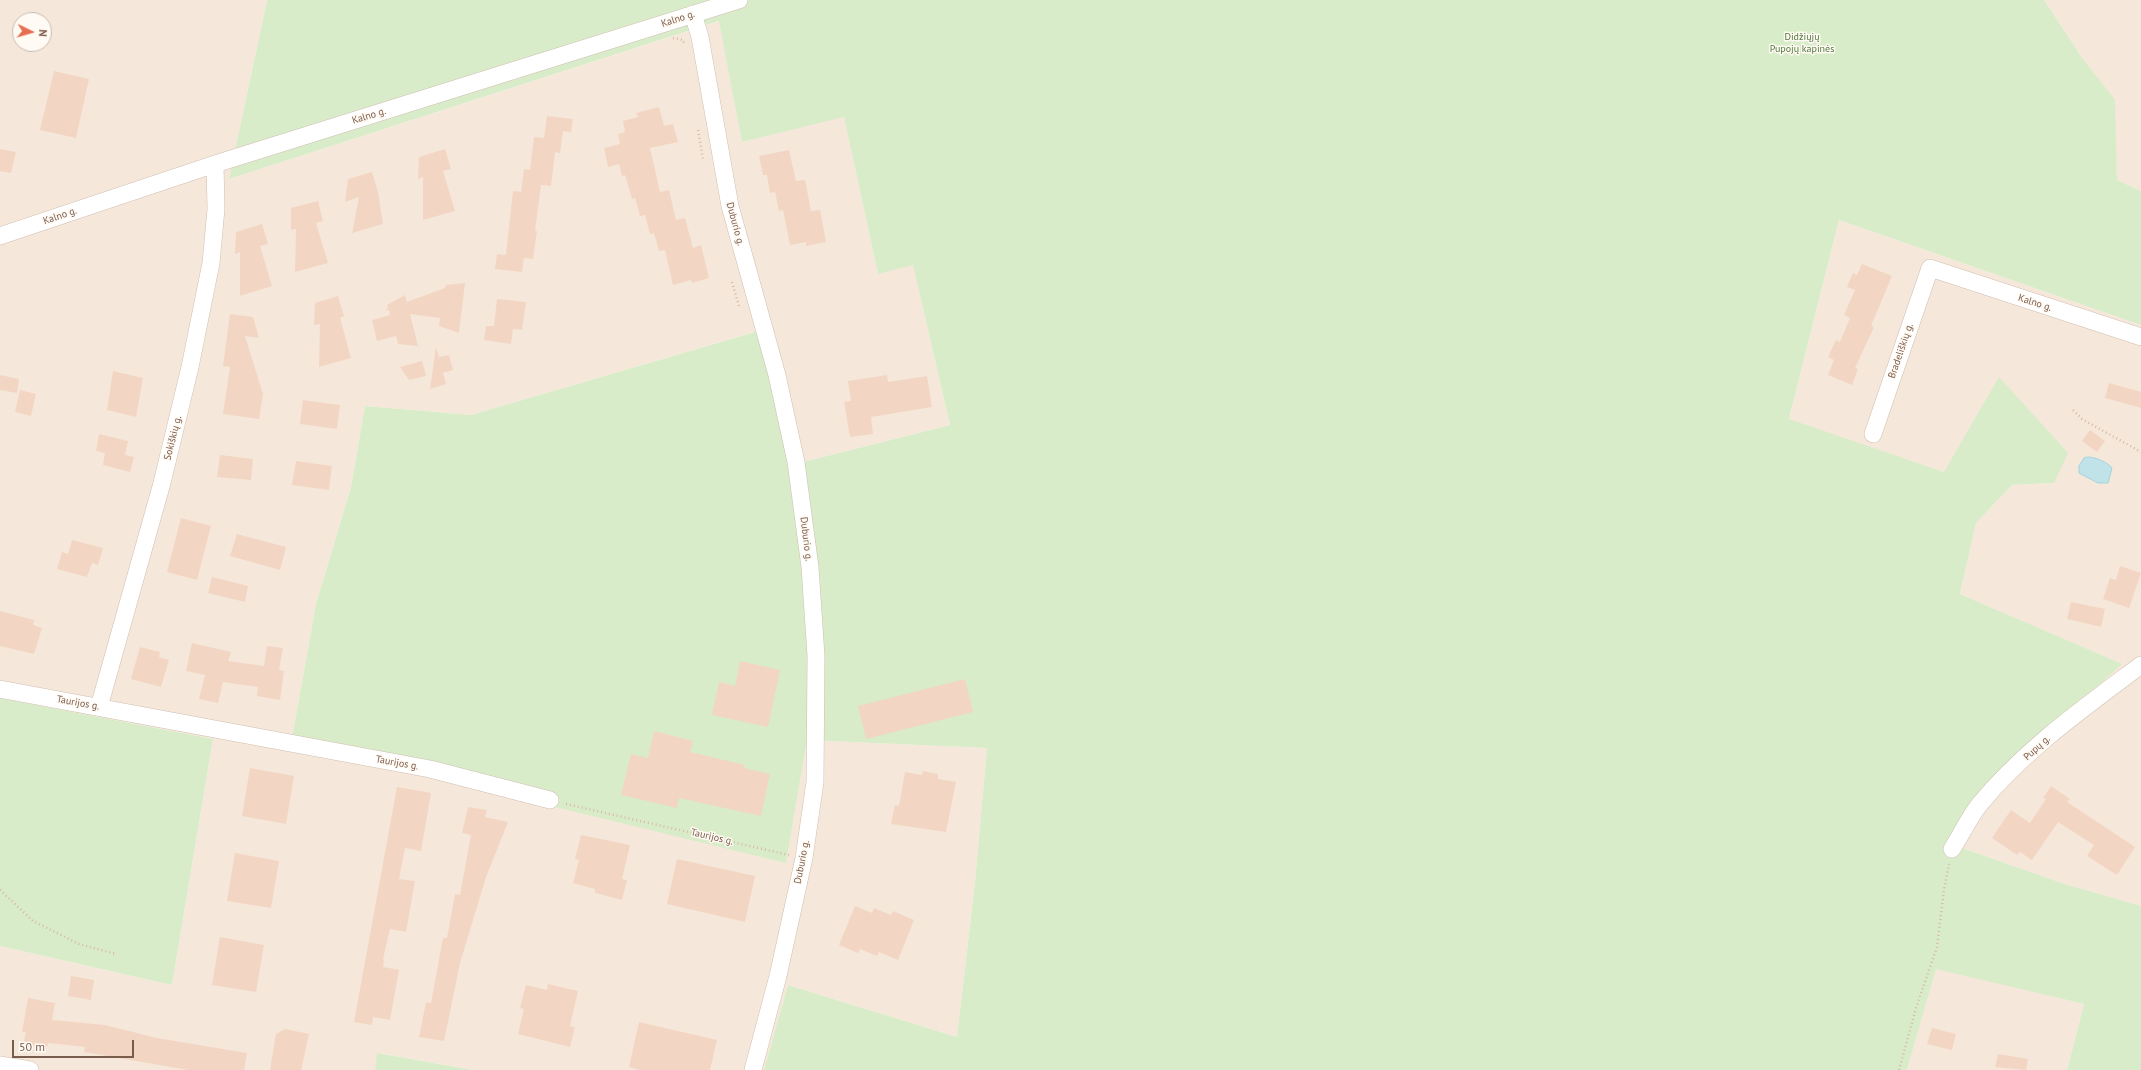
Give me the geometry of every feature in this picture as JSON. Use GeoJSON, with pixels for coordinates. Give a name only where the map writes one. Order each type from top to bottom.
{"type":"FeatureCollection","features":[{"type":"Feature","properties":{"kind":"street","name":"Kalno g."},"geometry":{"type":"LineString","coordinates":[[0,236],[215,164],[739,0]]}},
{"type":"Feature","properties":{"kind":"street","name":"Duburio g."},"geometry":{"type":"LineString","coordinates":[[693,14],[700,37],[730,206],[778,375],[796,462],[810,567],[816,656],[815,782],[804,858],[778,976],[753,1070]]}},
{"type":"Feature","properties":{"kind":"street","name":"Sokiškių g."},"geometry":{"type":"LineString","coordinates":[[99,707],[162,483],[190,367],[211,263],[216,209],[215,164]]}},
{"type":"Feature","properties":{"kind":"street","name":"Kalno g."},"geometry":{"type":"LineString","coordinates":[[1930,268],[2141,337]]}},
{"type":"Feature","properties":{"kind":"street","name":"Bradeliškių g."},"geometry":{"type":"LineString","coordinates":[[1873,434],[1930,268]]}},
{"type":"Feature","properties":{"kind":"street","name":"Pupų g."},"geometry":{"type":"LineString","coordinates":[[1952,849],[1979,806],[2009,773],[2055,731],[2141,665]]}},
{"type":"Feature","properties":{"kind":"street","name":"Taurijos g."},"geometry":{"type":"LineString","coordinates":[[0,689],[430,769],[550,800]]}},
{"type":"Feature","properties":{"kind":"street"},"geometry":{"type":"LineString","coordinates":[[0,1064],[30,1070]]}},
{"type":"Feature","properties":{"kind":"path"},"geometry":{"type":"LineString","coordinates":[[2073,410],[2082,419],[2141,452]]}},
{"type":"Feature","properties":{"kind":"path","name":"Taurijos g."},"geometry":{"type":"LineString","coordinates":[[550,800],[789,855]]}},
{"type":"Feature","properties":{"kind":"path"},"geometry":{"type":"LineString","coordinates":[[1900,1070],[1916,1008],[1937,947],[1944,890],[1952,849]]}},
{"type":"Feature","properties":{"kind":"path"},"geometry":{"type":"LineString","coordinates":[[0,890],[33,921],[80,944],[116,954]]}},
{"type":"Feature","properties":{"kind":"shaded area"},"geometry":{"type":"Polygon","coordinates":[[[0,0],[267,0],[229,179],[720,21],[742,142],[844,116],[878,274],[913,264],[950,425],[803,462],[771,327],[471,415],[365,406],[351,487],[316,604],[290,749],[386,766],[786,862],[807,740],[987,748],[975,882],[957,1037],[788,985],[764,1070],[473,1070],[378,1053],[375,1070],[0,1070],[0,946],[172,985],[213,739],[0,698],[0,0]]]}},
{"type":"Feature","properties":{"kind":"shaded area"},"geometry":{"type":"Polygon","coordinates":[[[2044,0],[2141,0],[2141,191],[2117,180],[2114,100],[2083,59],[2044,0]]]}},
{"type":"Feature","properties":{"kind":"shaded area"},"geometry":{"type":"Polygon","coordinates":[[[1839,220],[2141,325],[2141,906],[2062,883],[1948,843],[1986,789],[2121,664],[1960,594],[1976,523],[2012,485],[2054,483],[1944,472],[1789,420],[1839,220]]]}},
{"type":"Feature","properties":{"kind":"shaded area"},"geometry":{"type":"Polygon","coordinates":[[[1936,968],[2084,1004],[2067,1070],[1907,1070],[1936,968]]]}},
{"type":"Feature","properties":{"kind":"green space","name":"Didžiųjų Pupojų kapinės"},"geometry":{"type":"Polygon","coordinates":[[[267,0],[2044,0],[2083,59],[2115,100],[2117,180],[2141,191],[2141,325],[1839,220],[1789,419],[1944,472],[1999,377],[2068,453],[2054,483],[2012,485],[1976,523],[1960,594],[2122,664],[1986,789],[1948,843],[2062,883],[2141,906],[2141,1070],[2067,1070],[2084,1004],[1936,969],[1907,1070],[764,1070],[788,985],[957,1037],[975,882],[987,748],[807,740],[786,863],[386,766],[290,749],[316,604],[351,487],[365,406],[471,415],[772,327],[803,462],[950,425],[913,265],[878,274],[844,117],[742,142],[719,21],[229,179],[267,0]]]}},
{"type":"Feature","properties":{"kind":"green space"},"geometry":{"type":"Polygon","coordinates":[[[0,698],[213,739],[172,985],[0,946],[0,698]]]}},
{"type":"Feature","properties":{"kind":"green space"},"geometry":{"type":"Polygon","coordinates":[[[377,1053],[473,1070],[375,1070],[377,1053]]]}},
{"type":"Feature","properties":{"kind":"water"},"geometry":{"type":"Polygon","coordinates":[[[2089,457],[2102,461],[2112,468],[2108,483],[2098,483],[2079,473],[2079,466],[2084,458],[2089,457]]]}},
{"type":"Feature","properties":{"kind":"building"},"geometry":{"type":"Polygon","coordinates":[[[54,71],[89,79],[76,138],[40,130],[54,71]]]}},
{"type":"Feature","properties":{"kind":"building"},"geometry":{"type":"Polygon","coordinates":[[[659,107],[664,126],[673,124],[678,142],[650,148],[660,192],[669,190],[676,220],[685,218],[693,248],[701,245],[709,278],[692,283],[691,280],[673,285],[665,250],[659,251],[654,233],[650,234],[645,215],[640,216],[635,198],[632,199],[625,175],[622,176],[619,164],[608,167],[604,148],[620,144],[618,134],[625,132],[623,121],[638,117],[636,113],[659,107]]]}},
{"type":"Feature","properties":{"kind":"building"},"geometry":{"type":"Polygon","coordinates":[[[547,116],[573,119],[571,132],[563,131],[560,153],[555,152],[551,186],[541,185],[533,259],[524,258],[522,272],[495,269],[497,254],[506,255],[513,191],[521,192],[524,169],[530,170],[534,137],[544,138],[547,116]]]}},
{"type":"Feature","properties":{"kind":"building"},"geometry":{"type":"Polygon","coordinates":[[[0,149],[16,152],[11,173],[0,171],[0,149]]]}},
{"type":"Feature","properties":{"kind":"building"},"geometry":{"type":"Polygon","coordinates":[[[445,149],[451,169],[443,171],[455,211],[423,220],[423,177],[418,179],[419,157],[445,149]]]}},
{"type":"Feature","properties":{"kind":"building"},"geometry":{"type":"Polygon","coordinates":[[[789,150],[796,181],[805,180],[811,211],[820,210],[826,242],[806,246],[806,242],[790,245],[783,210],[779,211],[775,192],[770,193],[767,175],[763,175],[759,156],[789,150]]]}},
{"type":"Feature","properties":{"kind":"building"},"geometry":{"type":"Polygon","coordinates":[[[372,172],[378,192],[383,224],[352,233],[359,197],[345,202],[348,179],[372,172]]]}},
{"type":"Feature","properties":{"kind":"building"},"geometry":{"type":"Polygon","coordinates":[[[318,201],[323,221],[316,223],[328,263],[295,272],[296,229],[291,230],[291,208],[318,201]]]}},
{"type":"Feature","properties":{"kind":"building"},"geometry":{"type":"Polygon","coordinates":[[[262,224],[268,244],[260,246],[272,286],[240,296],[240,252],[235,254],[236,232],[262,224]]]}},
{"type":"Feature","properties":{"kind":"building"},"geometry":{"type":"Polygon","coordinates":[[[1862,264],[1892,276],[1871,326],[1874,327],[1855,368],[1858,369],[1852,385],[1828,375],[1834,360],[1828,357],[1836,340],[1840,342],[1850,318],[1844,315],[1855,290],[1847,287],[1853,273],[1857,275],[1862,264]]]}},
{"type":"Feature","properties":{"kind":"building"},"geometry":{"type":"Polygon","coordinates":[[[465,283],[459,333],[439,326],[440,318],[410,314],[418,346],[398,344],[396,336],[377,341],[372,320],[390,315],[389,310],[385,310],[388,308],[387,305],[405,295],[407,302],[445,288],[446,285],[465,283]]]}},
{"type":"Feature","properties":{"kind":"building"},"geometry":{"type":"Polygon","coordinates":[[[338,296],[344,316],[340,318],[351,358],[319,367],[320,324],[314,325],[315,303],[338,296]]]}},
{"type":"Feature","properties":{"kind":"building"},"geometry":{"type":"Polygon","coordinates":[[[497,299],[526,302],[522,330],[513,329],[511,344],[484,340],[486,326],[494,326],[497,299]]]}},
{"type":"Feature","properties":{"kind":"building"},"geometry":{"type":"Polygon","coordinates":[[[230,314],[253,317],[259,338],[245,336],[263,394],[259,419],[223,414],[230,367],[223,366],[230,314]]]}},
{"type":"Feature","properties":{"kind":"building"},"geometry":{"type":"Polygon","coordinates":[[[436,347],[439,357],[449,355],[453,370],[443,373],[446,384],[430,389],[436,347]]]}},
{"type":"Feature","properties":{"kind":"building"},"geometry":{"type":"Polygon","coordinates":[[[422,361],[426,376],[409,380],[400,367],[422,361]]]}},
{"type":"Feature","properties":{"kind":"building"},"geometry":{"type":"Polygon","coordinates":[[[113,371],[143,378],[136,417],[107,410],[113,371]]]}},
{"type":"Feature","properties":{"kind":"building"},"geometry":{"type":"Polygon","coordinates":[[[0,375],[19,379],[17,393],[0,390],[0,375]]]}},
{"type":"Feature","properties":{"kind":"building"},"geometry":{"type":"Polygon","coordinates":[[[887,375],[888,382],[927,376],[932,407],[871,417],[873,434],[850,437],[844,402],[851,401],[848,381],[887,375]]]}},
{"type":"Feature","properties":{"kind":"building"},"geometry":{"type":"Polygon","coordinates":[[[2109,383],[2141,392],[2141,408],[2105,398],[2109,383]]]}},
{"type":"Feature","properties":{"kind":"building"},"geometry":{"type":"Polygon","coordinates":[[[20,390],[36,394],[31,416],[15,412],[20,390]]]}},
{"type":"Feature","properties":{"kind":"building"},"geometry":{"type":"Polygon","coordinates":[[[303,400],[340,405],[337,429],[300,424],[303,400]]]}},
{"type":"Feature","properties":{"kind":"building"},"geometry":{"type":"Polygon","coordinates":[[[2090,430],[2105,441],[2097,452],[2082,441],[2090,430]]]}},
{"type":"Feature","properties":{"kind":"building"},"geometry":{"type":"Polygon","coordinates":[[[99,434],[128,441],[125,455],[134,457],[130,472],[103,465],[105,453],[96,451],[99,434]]]}},
{"type":"Feature","properties":{"kind":"building"},"geometry":{"type":"Polygon","coordinates":[[[220,455],[253,459],[251,480],[217,477],[220,455]]]}},
{"type":"Feature","properties":{"kind":"building"},"geometry":{"type":"Polygon","coordinates":[[[296,461],[332,466],[329,490],[292,485],[296,461]]]}},
{"type":"Feature","properties":{"kind":"building"},"geometry":{"type":"Polygon","coordinates":[[[181,518],[211,526],[197,580],[167,572],[181,518]]]}},
{"type":"Feature","properties":{"kind":"building"},"geometry":{"type":"Polygon","coordinates":[[[237,534],[286,547],[280,570],[230,556],[237,534]]]}},
{"type":"Feature","properties":{"kind":"building"},"geometry":{"type":"Polygon","coordinates":[[[72,540],[103,548],[98,565],[92,563],[87,577],[57,569],[62,552],[68,554],[72,540]]]}},
{"type":"Feature","properties":{"kind":"building"},"geometry":{"type":"Polygon","coordinates":[[[2120,566],[2141,573],[2129,608],[2103,599],[2110,578],[2116,580],[2120,566]]]}},
{"type":"Feature","properties":{"kind":"building"},"geometry":{"type":"Polygon","coordinates":[[[212,577],[248,586],[245,602],[208,593],[212,577]]]}},
{"type":"Feature","properties":{"kind":"building"},"geometry":{"type":"Polygon","coordinates":[[[2071,602],[2105,609],[2101,627],[2067,619],[2071,602]]]}},
{"type":"Feature","properties":{"kind":"building"},"geometry":{"type":"Polygon","coordinates":[[[0,611],[34,620],[33,625],[42,628],[34,654],[0,646],[0,611]]]}},
{"type":"Feature","properties":{"kind":"building"},"geometry":{"type":"Polygon","coordinates":[[[192,643],[231,652],[228,661],[264,666],[267,646],[283,648],[279,670],[284,671],[280,700],[257,696],[258,687],[223,682],[218,703],[199,699],[205,675],[186,671],[192,643]]]}},
{"type":"Feature","properties":{"kind":"building"},"geometry":{"type":"Polygon","coordinates":[[[140,647],[160,652],[159,657],[169,660],[161,687],[131,679],[140,647]]]}},
{"type":"Feature","properties":{"kind":"building"},"geometry":{"type":"Polygon","coordinates":[[[740,661],[780,670],[768,727],[712,715],[719,682],[735,686],[740,661]]]}},
{"type":"Feature","properties":{"kind":"building"},"geometry":{"type":"Polygon","coordinates":[[[965,679],[973,712],[866,739],[858,706],[965,679]]]}},
{"type":"Feature","properties":{"kind":"building"},"geometry":{"type":"Polygon","coordinates":[[[654,731],[693,741],[690,752],[745,765],[744,768],[770,774],[761,816],[679,798],[677,808],[621,795],[631,754],[648,758],[654,731]]]}},
{"type":"Feature","properties":{"kind":"building"},"geometry":{"type":"Polygon","coordinates":[[[250,768],[294,776],[286,824],[242,816],[250,768]]]}},
{"type":"Feature","properties":{"kind":"building"},"geometry":{"type":"Polygon","coordinates":[[[923,771],[938,774],[938,779],[956,782],[946,832],[891,824],[895,805],[899,806],[905,772],[922,775],[923,771]]]}},
{"type":"Feature","properties":{"kind":"building"},"geometry":{"type":"Polygon","coordinates":[[[2051,786],[2070,799],[2067,802],[2135,847],[2117,875],[2087,856],[2094,845],[2058,822],[2032,860],[2020,852],[2017,855],[1992,838],[2011,810],[2030,823],[2046,799],[2043,798],[2051,786]]]}},
{"type":"Feature","properties":{"kind":"building"},"geometry":{"type":"Polygon","coordinates":[[[397,787],[431,793],[421,851],[405,848],[399,879],[415,881],[406,932],[390,929],[383,959],[383,967],[399,970],[390,1020],[373,1017],[372,1025],[354,1022],[397,787]]]}},
{"type":"Feature","properties":{"kind":"building"},"geometry":{"type":"Polygon","coordinates":[[[468,807],[487,810],[485,817],[508,822],[486,877],[460,963],[444,1041],[419,1037],[426,1002],[431,1003],[443,938],[447,938],[455,894],[460,895],[471,835],[462,833],[468,807]]]}},
{"type":"Feature","properties":{"kind":"building"},"geometry":{"type":"Polygon","coordinates":[[[581,835],[630,845],[622,879],[627,880],[622,900],[595,893],[595,889],[573,883],[579,860],[575,859],[581,835]]]}},
{"type":"Feature","properties":{"kind":"building"},"geometry":{"type":"Polygon","coordinates":[[[235,853],[279,861],[271,908],[227,901],[235,853]]]}},
{"type":"Feature","properties":{"kind":"building"},"geometry":{"type":"Polygon","coordinates":[[[677,859],[755,876],[745,922],[667,904],[677,859]]]}},
{"type":"Feature","properties":{"kind":"building"},"geometry":{"type":"Polygon","coordinates":[[[855,906],[872,913],[874,908],[891,915],[893,911],[914,920],[898,960],[879,952],[877,956],[860,949],[858,953],[839,945],[855,906]]]}},
{"type":"Feature","properties":{"kind":"building"},"geometry":{"type":"Polygon","coordinates":[[[220,937],[264,945],[256,992],[212,985],[220,937]]]}},
{"type":"Feature","properties":{"kind":"building"},"geometry":{"type":"Polygon","coordinates":[[[71,976],[94,980],[91,1000],[68,996],[71,976]]]}},
{"type":"Feature","properties":{"kind":"building"},"geometry":{"type":"Polygon","coordinates":[[[548,984],[578,991],[570,1026],[575,1027],[570,1047],[518,1034],[524,1009],[520,1008],[526,985],[547,990],[548,984]]]}},
{"type":"Feature","properties":{"kind":"building"},"geometry":{"type":"Polygon","coordinates":[[[28,998],[55,1003],[52,1020],[105,1025],[157,1038],[247,1053],[244,1070],[188,1070],[84,1052],[85,1047],[48,1043],[47,1047],[23,1045],[26,1032],[22,1032],[28,998]]]}},
{"type":"Feature","properties":{"kind":"building"},"geometry":{"type":"Polygon","coordinates":[[[639,1022],[717,1040],[710,1070],[640,1070],[629,1067],[639,1022]]]}},
{"type":"Feature","properties":{"kind":"building"},"geometry":{"type":"Polygon","coordinates":[[[1932,1028],[1956,1034],[1952,1050],[1927,1044],[1932,1028]]]}},
{"type":"Feature","properties":{"kind":"building"},"geometry":{"type":"Polygon","coordinates":[[[285,1029],[309,1034],[301,1070],[270,1070],[276,1034],[285,1029]]]}},
{"type":"Feature","properties":{"kind":"building"},"geometry":{"type":"Polygon","coordinates":[[[1998,1054],[2028,1059],[2026,1070],[1995,1067],[1998,1054]]]}}]}
